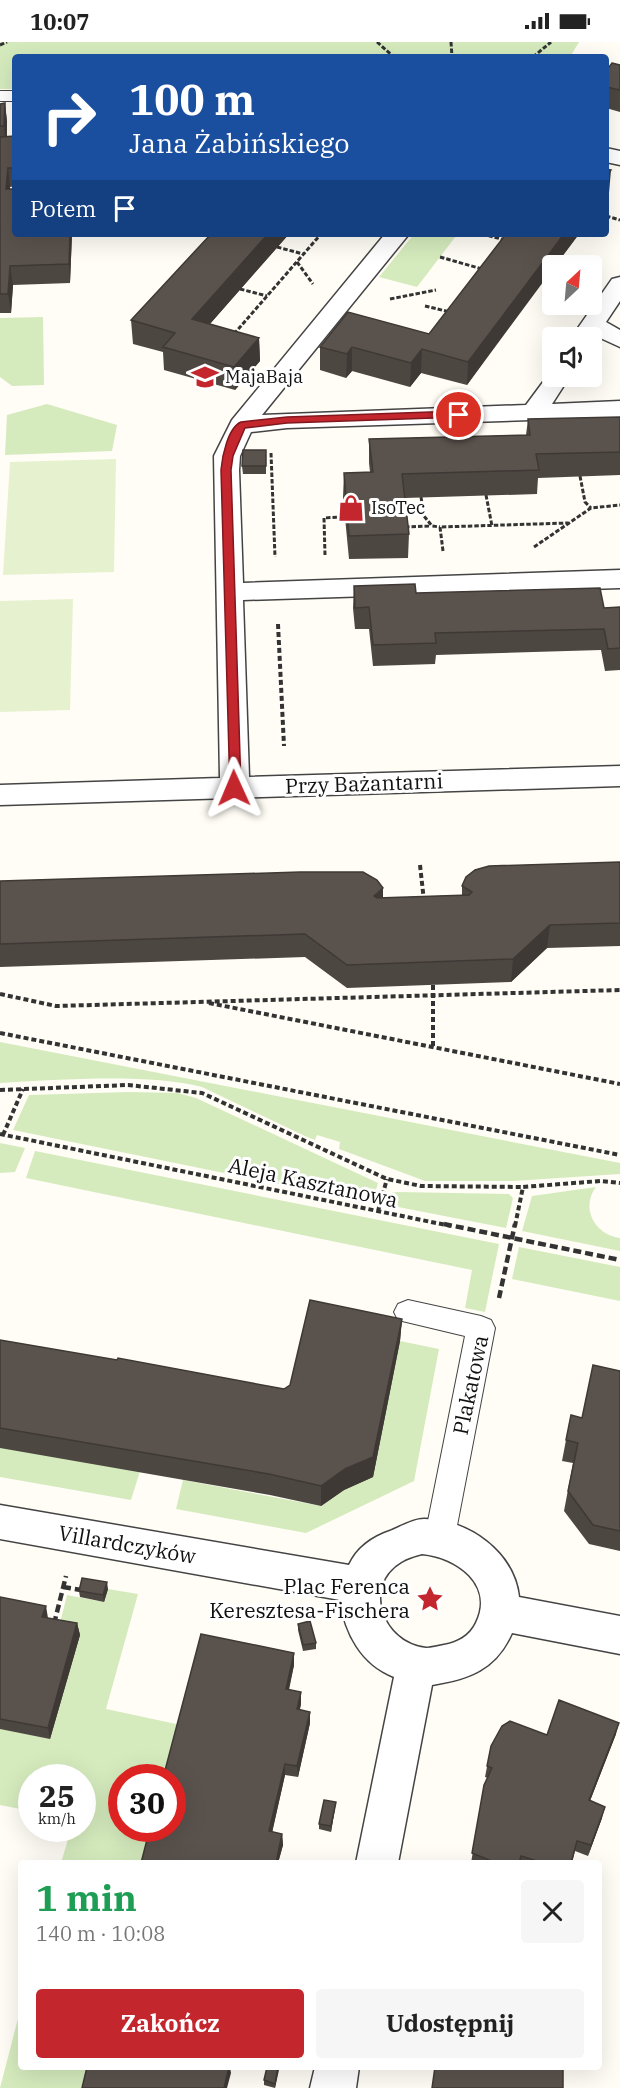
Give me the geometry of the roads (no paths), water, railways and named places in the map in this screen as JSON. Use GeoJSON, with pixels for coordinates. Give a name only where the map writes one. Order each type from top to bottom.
{"type":"FeatureCollection","features":[{"type":"Feature","properties":{"kind":"street"},"geometry":{"type":"LineString","coordinates":[[301,397],[299,355],[395,237]]}},
{"type":"Feature","properties":{"kind":"street"},"geometry":{"type":"LineString","coordinates":[[591,327],[620,284]]}},
{"type":"Feature","properties":{"kind":"street"},"geometry":{"type":"LineString","coordinates":[[602,335],[620,340]]}},
{"type":"Feature","properties":{"kind":"street"},"geometry":{"type":"LineString","coordinates":[[534,412],[551,387]]}},
{"type":"Feature","properties":{"kind":"street"},"geometry":{"type":"LineString","coordinates":[[241,425],[301,397]]}},
{"type":"Feature","properties":{"kind":"street"},"geometry":{"type":"LineString","coordinates":[[234,788],[226,470],[227,456],[241,425],[301,397],[534,412],[620,409]]}},
{"type":"Feature","properties":{"kind":"street"},"geometry":{"type":"LineString","coordinates":[[229,592],[620,579]]}},
{"type":"Feature","properties":{"kind":"street","name":"Przy Bażantarni"},"geometry":{"type":"LineString","coordinates":[[0,795],[620,776]]}},
{"type":"Feature","properties":{"kind":"street","name":"Villardczyków"},"geometry":{"type":"LineString","coordinates":[[0,1522],[360,1585]]}},
{"type":"Feature","properties":{"kind":"street"},"geometry":{"type":"LineString","coordinates":[[440,1536],[465,1545],[482,1558],[494,1576],[500,1596],[500,1612],[492,1635],[478,1651],[460,1662],[439,1667],[416,1666],[395,1658],[377,1644],[364,1626],[358,1606],[360,1585],[368,1566],[382,1550],[400,1540],[440,1536]]}},
{"type":"Feature","properties":{"kind":"street"},"geometry":{"type":"LineString","coordinates":[[500,1612],[620,1635]]}},
{"type":"Feature","properties":{"kind":"street"},"geometry":{"type":"LineString","coordinates":[[378,1860],[416,1666]]}},
{"type":"Feature","properties":{"kind":"street"},"geometry":{"type":"LineString","coordinates":[[333,2088],[336,2070]]}},
{"type":"Feature","properties":{"kind":"lane","name":"Plakatowa"},"geometry":{"type":"LineString","coordinates":[[408,1312],[481,1328],[440,1536]]}},
{"type":"Feature","properties":{"kind":"place","name":"MajaBaja"},"geometry":{"type":"Point","coordinates":[205,377]}},
{"type":"Feature","properties":{"kind":"place","name":"IsoTec"},"geometry":{"type":"Point","coordinates":[351,508]}},
{"type":"Feature","properties":{"kind":"place","name":"Plac Ferenca Keresztesa-Fischera"},"geometry":{"type":"Point","coordinates":[430,1599]}}]}
